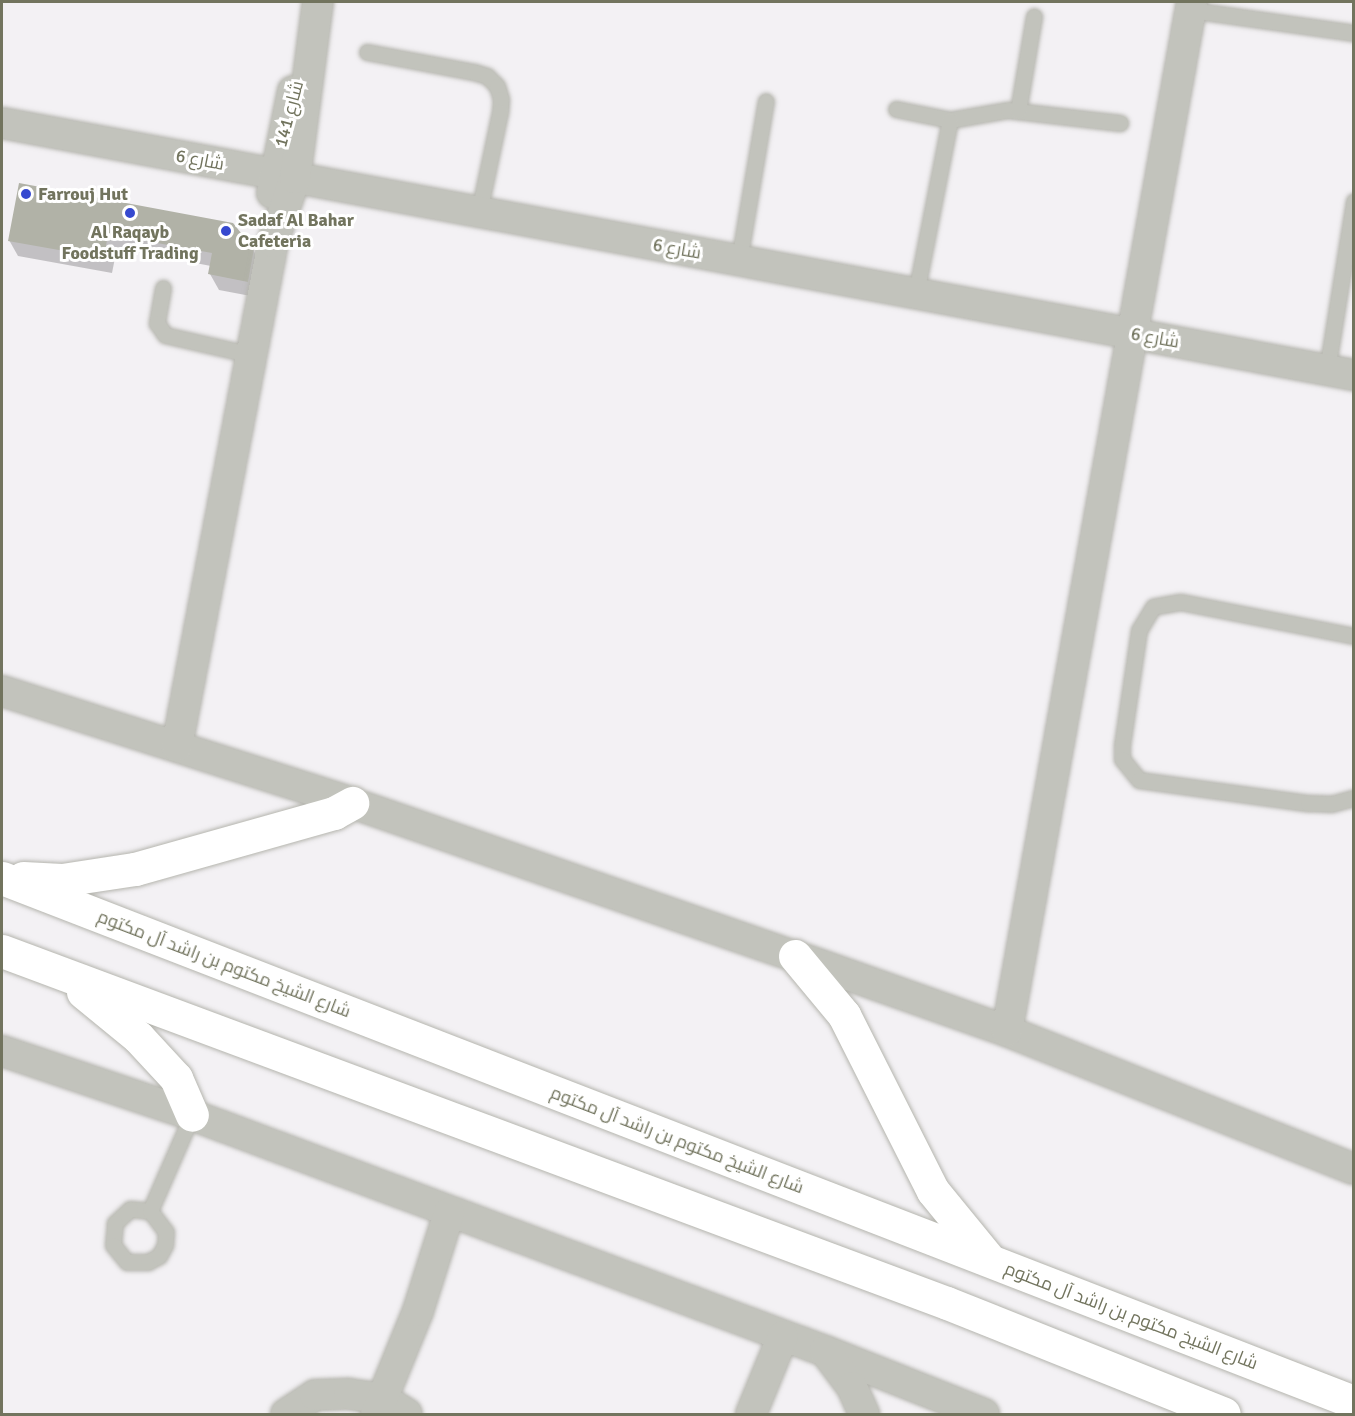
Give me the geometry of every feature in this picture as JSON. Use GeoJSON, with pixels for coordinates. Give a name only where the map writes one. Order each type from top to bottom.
{"type":"FeatureCollection","features":[{"type":"Feature","properties":{"kind":"main road"},"geometry":{"type":"LineString","coordinates":[[2,877],[62,880],[135,869],[334,813],[352,803]]}},
{"type":"Feature","properties":{"kind":"main road","name":"شارع الشيخ مكتوم بن راشد آل مكتوم"},"geometry":{"type":"LineString","coordinates":[[2,877],[1353,1402]]}},
{"type":"Feature","properties":{"kind":"main road"},"geometry":{"type":"LineString","coordinates":[[2,951],[947,1303],[1224,1414]]}},
{"type":"Feature","properties":{"kind":"main road"},"geometry":{"type":"LineString","coordinates":[[795,956],[844,1015],[933,1191],[992,1262]]}},
{"type":"Feature","properties":{"kind":"main road"},"geometry":{"type":"LineString","coordinates":[[49,969],[138,1037],[176,1078],[192,1115]]}},
{"type":"Feature","properties":{"kind":"street","name":"شارع 141"},"geometry":{"type":"LineString","coordinates":[[177,746],[285,176],[306,113],[309,55],[318,2]]}},
{"type":"Feature","properties":{"kind":"street"},"geometry":{"type":"LineString","coordinates":[[1007,1031],[1192,6]]}},
{"type":"Feature","properties":{"kind":"street","name":"شارع 6"},"geometry":{"type":"LineString","coordinates":[[2,123],[1340,372]]}},
{"type":"Feature","properties":{"kind":"street"},"geometry":{"type":"LineString","coordinates":[[2,691],[352,803],[1007,1031],[1353,1169]]}},
{"type":"Feature","properties":{"kind":"street"},"geometry":{"type":"LineString","coordinates":[[2,1051],[192,1115],[449,1213],[825,1351],[984,1414]]}},
{"type":"Feature","properties":{"kind":"street"},"geometry":{"type":"LineString","coordinates":[[286,1414],[315,1395],[349,1394],[389,1409],[449,1213]]}},
{"type":"Feature","properties":{"kind":"street"},"geometry":{"type":"LineString","coordinates":[[751,1414],[783,1336]]}},
{"type":"Feature","properties":{"kind":"street"},"geometry":{"type":"LineString","coordinates":[[825,1351],[852,1387],[864,1414]]}},
{"type":"Feature","properties":{"kind":"lane"},"geometry":{"type":"LineString","coordinates":[[1192,6],[1353,33]]}},
{"type":"Feature","properties":{"kind":"lane"},"geometry":{"type":"LineString","coordinates":[[1018,111],[1034,16]]}},
{"type":"Feature","properties":{"kind":"lane"},"geometry":{"type":"LineString","coordinates":[[367,52],[474,72],[487,76],[497,86],[501,99],[500,112],[479,212]]}},
{"type":"Feature","properties":{"kind":"lane"},"geometry":{"type":"LineString","coordinates":[[739,260],[766,101]]}},
{"type":"Feature","properties":{"kind":"lane"},"geometry":{"type":"LineString","coordinates":[[896,110],[950,120],[1018,111],[1120,123]]}},
{"type":"Feature","properties":{"kind":"lane"},"geometry":{"type":"LineString","coordinates":[[916,293],[950,120]]}},
{"type":"Feature","properties":{"kind":"lane"},"geometry":{"type":"LineString","coordinates":[[1340,372],[1353,201]]}},
{"type":"Feature","properties":{"kind":"lane"},"geometry":{"type":"LineString","coordinates":[[163,288],[157,323],[165,335],[252,355]]}},
{"type":"Feature","properties":{"kind":"lane"},"geometry":{"type":"LineString","coordinates":[[1353,636],[1180,603],[1153,607],[1139,630],[1122,745],[1122,759],[1139,780],[1308,803],[1331,804],[1353,798]]}},
{"type":"Feature","properties":{"kind":"lane"},"geometry":{"type":"LineString","coordinates":[[150,1211],[192,1115]]}},
{"type":"Feature","properties":{"kind":"building"},"geometry":{"type":"Polygon","coordinates":[[[19,183],[233,223],[254,249],[248,282],[208,274],[212,253],[108,234],[104,258],[8,241],[19,183]]]}},
{"type":"Feature","properties":{"kind":"place","name":"Farrouj Hut"},"geometry":{"type":"Point","coordinates":[26,194]}},
{"type":"Feature","properties":{"kind":"place","name":"Al Raqayb Foodstuff Trading"},"geometry":{"type":"Point","coordinates":[130,213]}},
{"type":"Feature","properties":{"kind":"place","name":"Sadaf Al Bahar Cafeteria"},"geometry":{"type":"Point","coordinates":[226,231]}}]}
